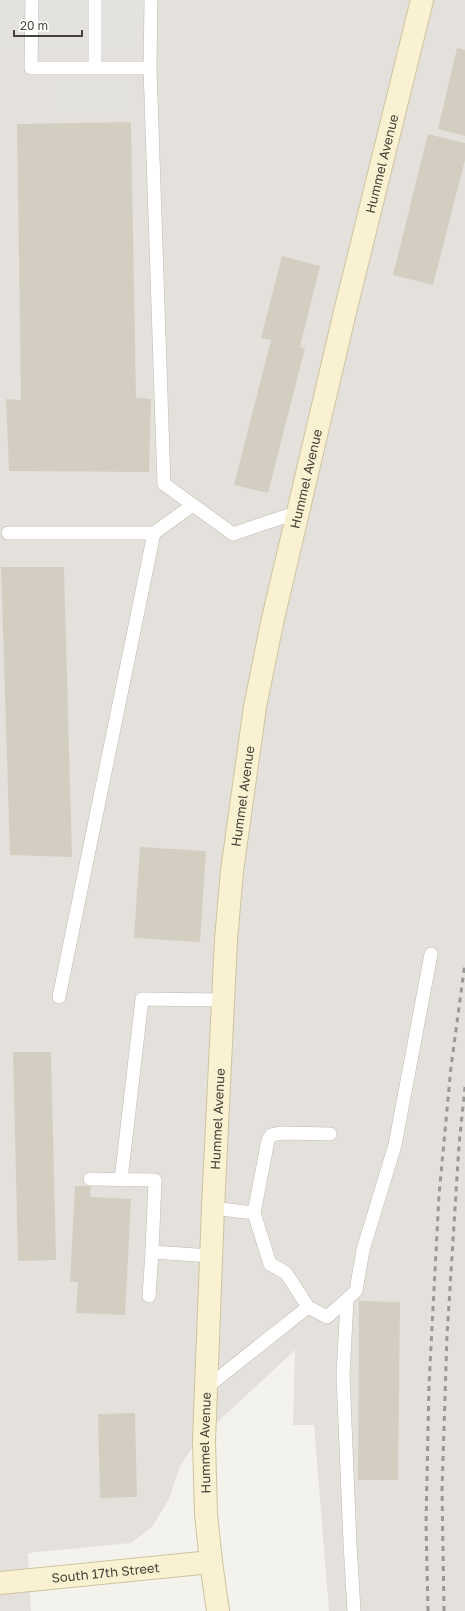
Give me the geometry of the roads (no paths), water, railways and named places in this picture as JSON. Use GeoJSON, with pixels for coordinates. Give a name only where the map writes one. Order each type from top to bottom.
{"type":"FeatureCollection","features":[{"type":"Feature","properties":{"kind":"main road","name":"Hummel Avenue"},"geometry":{"type":"LineString","coordinates":[[218,1611],[206,1514],[204,1442],[223,1000],[232,871],[255,707],[272,623],[344,316],[422,0]]}},
{"type":"Feature","properties":{"kind":"main road","name":"South 17th Street"},"geometry":{"type":"LineString","coordinates":[[0,1583],[211,1562]]}},
{"type":"Feature","properties":{"kind":"lane"},"geometry":{"type":"LineString","coordinates":[[32,0],[31,68],[150,68]]}},
{"type":"Feature","properties":{"kind":"lane"},"geometry":{"type":"LineString","coordinates":[[95,0],[95,68]]}},
{"type":"Feature","properties":{"kind":"lane"},"geometry":{"type":"LineString","coordinates":[[151,0],[150,68],[164,484],[233,534],[298,512]]}},
{"type":"Feature","properties":{"kind":"lane"},"geometry":{"type":"LineString","coordinates":[[8,533],[154,533],[193,505]]}},
{"type":"Feature","properties":{"kind":"lane"},"geometry":{"type":"LineString","coordinates":[[59,997],[154,533]]}},
{"type":"Feature","properties":{"kind":"lane"},"geometry":{"type":"LineString","coordinates":[[330,1134],[282,1132],[271,1135],[268,1140],[254,1213],[270,1264],[286,1274],[308,1307],[327,1318],[356,1291],[363,1250],[395,1144],[430,954]]}},
{"type":"Feature","properties":{"kind":"lane"},"geometry":{"type":"LineString","coordinates":[[121,1180],[142,999],[223,1000]]}},
{"type":"Feature","properties":{"kind":"lane"},"geometry":{"type":"LineString","coordinates":[[90,1179],[155,1180],[149,1296]]}},
{"type":"Feature","properties":{"kind":"lane"},"geometry":{"type":"LineString","coordinates":[[213,1208],[254,1213]]}},
{"type":"Feature","properties":{"kind":"lane"},"geometry":{"type":"LineString","coordinates":[[152,1252],[211,1256]]}},
{"type":"Feature","properties":{"kind":"lane"},"geometry":{"type":"LineString","coordinates":[[346,1300],[343,1375],[354,1611]]}},
{"type":"Feature","properties":{"kind":"lane"},"geometry":{"type":"LineString","coordinates":[[206,1388],[308,1307]]}},
{"type":"Feature","properties":{"kind":"railway"},"geometry":{"type":"LineString","coordinates":[[428,1611],[426,1523],[429,1385],[439,1195],[451,1067],[465,963]]}},
{"type":"Feature","properties":{"kind":"railway"},"geometry":{"type":"LineString","coordinates":[[444,1611],[442,1490],[447,1336],[459,1145],[465,1087]]}}]}
